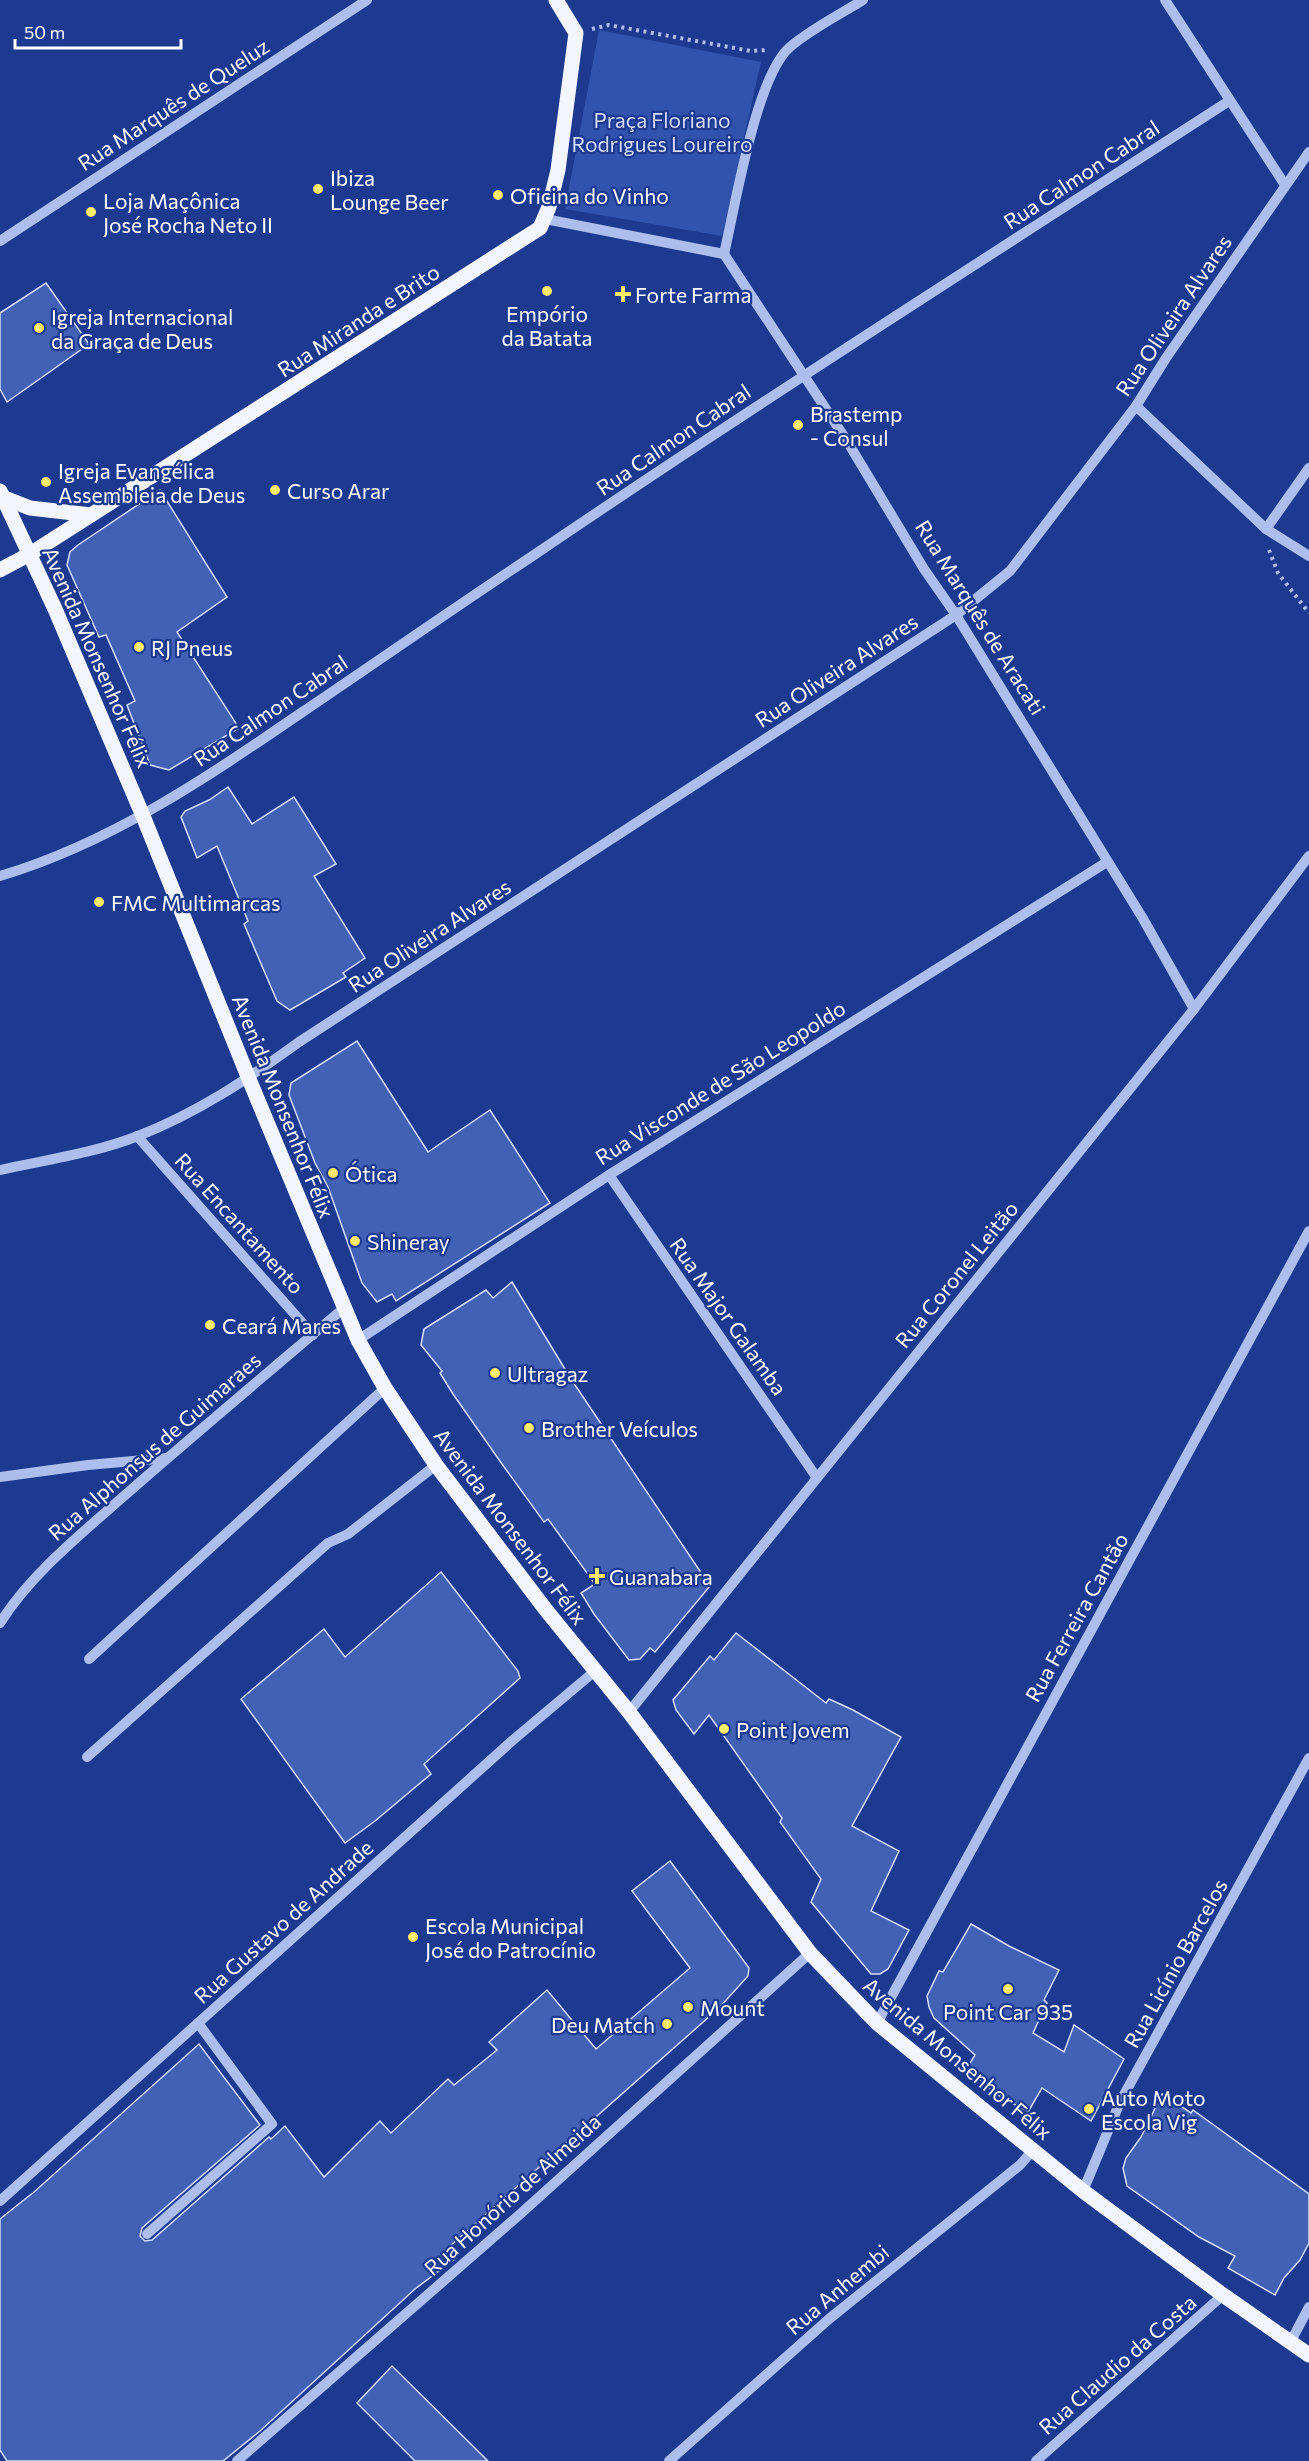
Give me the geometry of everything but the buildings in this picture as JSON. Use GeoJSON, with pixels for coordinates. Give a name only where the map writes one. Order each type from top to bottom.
{"type":"FeatureCollection","features":[{"type":"Feature","properties":{"kind":"main road"},"geometry":{"type":"LineString","coordinates":[[545,219],[558,170],[576,33],[556,0]]}},
{"type":"Feature","properties":{"kind":"main road","name":"Rua Miranda e Brito"},"geometry":{"type":"LineString","coordinates":[[0,570],[30,554],[527,238],[540,228],[545,219]]}},
{"type":"Feature","properties":{"kind":"main road"},"geometry":{"type":"LineString","coordinates":[[1,494],[30,508],[91,515]]}},
{"type":"Feature","properties":{"kind":"main road","name":"Avenida Monsenhor Félix"},"geometry":{"type":"LineString","coordinates":[[1,494],[55,609],[144,816],[249,1079],[358,1340],[385,1388],[436,1466],[629,1712],[810,1953],[878,2023],[1083,2191],[1223,2295],[1309,2355]]}},
{"type":"Feature","properties":{"kind":"main road"},"geometry":{"type":"LineString","coordinates":[[55,609],[56,594],[37,554],[91,515]]}},
{"type":"Feature","properties":{"kind":"street","name":"Rua Marquês de Queluz"},"geometry":{"type":"LineString","coordinates":[[0,241],[367,0]]}},
{"type":"Feature","properties":{"kind":"street"},"geometry":{"type":"LineString","coordinates":[[545,219],[724,254],[760,99],[775,64],[789,48],[863,0]]}},
{"type":"Feature","properties":{"kind":"street"},"geometry":{"type":"LineString","coordinates":[[1165,0],[1285,185]]}},
{"type":"Feature","properties":{"kind":"street","name":"Rua Calmon Cabral"},"geometry":{"type":"LineString","coordinates":[[0,876],[67,852],[144,816],[228,764],[531,556],[803,376],[1229,101]]}},
{"type":"Feature","properties":{"kind":"street","name":"Rua Oliveira Alvares"},"geometry":{"type":"LineString","coordinates":[[0,1170],[137,1136],[207,1104],[249,1079],[299,1042],[957,615],[1010,571],[1136,406],[1166,358],[1309,152]]}},
{"type":"Feature","properties":{"kind":"street","name":"Rua Marquês de Aracati"},"geometry":{"type":"LineString","coordinates":[[724,254],[847,441],[924,569],[957,615],[1142,917],[1194,1009]]}},
{"type":"Feature","properties":{"kind":"street"},"geometry":{"type":"LineString","coordinates":[[1136,406],[1266,529],[1309,556]]}},
{"type":"Feature","properties":{"kind":"street"},"geometry":{"type":"LineString","coordinates":[[1266,529],[1309,468]]}},
{"type":"Feature","properties":{"kind":"street","name":"Rua Coronel Leitão"},"geometry":{"type":"LineString","coordinates":[[629,1712],[1194,1009],[1309,856]]}},
{"type":"Feature","properties":{"kind":"street","name":"Rua Visconde de São Leopoldo"},"geometry":{"type":"LineString","coordinates":[[358,1340],[609,1175],[1107,862]]}},
{"type":"Feature","properties":{"kind":"street","name":"Rua Encantamento"},"geometry":{"type":"LineString","coordinates":[[137,1136],[313,1335]]}},
{"type":"Feature","properties":{"kind":"street","name":"Rua Major Galamba"},"geometry":{"type":"LineString","coordinates":[[609,1175],[817,1478]]}},
{"type":"Feature","properties":{"kind":"street","name":"Rua Ferreira Cantão"},"geometry":{"type":"LineString","coordinates":[[878,2023],[1309,1231]]}},
{"type":"Feature","properties":{"kind":"street","name":"Rua Alphonsus de Guimaraes"},"geometry":{"type":"LineString","coordinates":[[0,1623],[32,1581],[52,1560],[167,1458],[344,1308]]}},
{"type":"Feature","properties":{"kind":"street"},"geometry":{"type":"LineString","coordinates":[[89,1659],[385,1388]]}},
{"type":"Feature","properties":{"kind":"street"},"geometry":{"type":"LineString","coordinates":[[0,1477],[88,1465],[167,1458]]}},
{"type":"Feature","properties":{"kind":"street"},"geometry":{"type":"LineString","coordinates":[[87,1757],[328,1543],[348,1534],[436,1466]]}},
{"type":"Feature","properties":{"kind":"street","name":"Rua Gustavo de Andrade"},"geometry":{"type":"LineString","coordinates":[[0,2201],[513,1740],[595,1671]]}},
{"type":"Feature","properties":{"kind":"street","name":"Rua Licínio Barcelos"},"geometry":{"type":"LineString","coordinates":[[1083,2191],[1120,2102],[1309,1758]]}},
{"type":"Feature","properties":{"kind":"street","name":"Rua Honório de Almeida"},"geometry":{"type":"LineString","coordinates":[[237,2461],[518,2216],[810,1953]]}},
{"type":"Feature","properties":{"kind":"street"},"geometry":{"type":"LineString","coordinates":[[147,2234],[272,2124],[198,2024]]}},
{"type":"Feature","properties":{"kind":"street","name":"Rua Anhembi"},"geometry":{"type":"LineString","coordinates":[[669,2461],[829,2319],[1020,2165],[1033,2150]]}},
{"type":"Feature","properties":{"kind":"street","name":"Rua Claudio da Costa"},"geometry":{"type":"LineString","coordinates":[[1036,2461],[1223,2295]]}},
{"type":"Feature","properties":{"kind":"street"},"geometry":{"type":"LineString","coordinates":[[1291,2341],[1309,2307]]}},
{"type":"Feature","properties":{"kind":"path"},"geometry":{"type":"LineString","coordinates":[[576,33],[609,25],[751,51],[789,48]]}},
{"type":"Feature","properties":{"kind":"path"},"geometry":{"type":"LineString","coordinates":[[1266,529],[1269,552],[1278,573],[1309,613]]}},
{"type":"Feature","properties":{"kind":"green space","name":"Praça Floriano Rodrigues Loureiro"},"geometry":{"type":"Polygon","coordinates":[[[599,30],[761,62],[722,236],[565,209],[599,30]]]}},
{"type":"Feature","properties":{"kind":"place","name":"Ibiza Lounge Beer"},"geometry":{"type":"Point","coordinates":[318,189]}},
{"type":"Feature","properties":{"kind":"place","name":"Oficina do Vinho"},"geometry":{"type":"Point","coordinates":[498,195]}},
{"type":"Feature","properties":{"kind":"place","name":"Loja Maçônica José Rocha Neto II"},"geometry":{"type":"Point","coordinates":[91,212]}},
{"type":"Feature","properties":{"kind":"place","name":"Empório da Batata"},"geometry":{"type":"Point","coordinates":[547,291]}},
{"type":"Feature","properties":{"kind":"place","name":"Forte Farma"},"geometry":{"type":"Point","coordinates":[623,294]}},
{"type":"Feature","properties":{"kind":"place","name":"Igreja Internacional da Graça de Deus"},"geometry":{"type":"Point","coordinates":[39,328]}},
{"type":"Feature","properties":{"kind":"place","name":"Brastemp - Consul"},"geometry":{"type":"Point","coordinates":[798,425]}},
{"type":"Feature","properties":{"kind":"place","name":"Igreja Evangélica Assembleia de Deus"},"geometry":{"type":"Point","coordinates":[46,482]}},
{"type":"Feature","properties":{"kind":"place","name":"Curso Arar"},"geometry":{"type":"Point","coordinates":[275,490]}},
{"type":"Feature","properties":{"kind":"place","name":"RJ Pneus"},"geometry":{"type":"Point","coordinates":[139,647]}},
{"type":"Feature","properties":{"kind":"place","name":"FMC Multimarcas"},"geometry":{"type":"Point","coordinates":[99,902]}},
{"type":"Feature","properties":{"kind":"place","name":"Ótica"},"geometry":{"type":"Point","coordinates":[333,1173]}},
{"type":"Feature","properties":{"kind":"place","name":"Shineray"},"geometry":{"type":"Point","coordinates":[355,1241]}},
{"type":"Feature","properties":{"kind":"place","name":"Ceará Mares"},"geometry":{"type":"Point","coordinates":[210,1325]}},
{"type":"Feature","properties":{"kind":"place","name":"Ultragaz"},"geometry":{"type":"Point","coordinates":[495,1373]}},
{"type":"Feature","properties":{"kind":"place","name":"Brother Veículos"},"geometry":{"type":"Point","coordinates":[529,1428]}},
{"type":"Feature","properties":{"kind":"place","name":"Guanabara"},"geometry":{"type":"Point","coordinates":[597,1576]}},
{"type":"Feature","properties":{"kind":"place","name":"Point Jovem"},"geometry":{"type":"Point","coordinates":[724,1729]}},
{"type":"Feature","properties":{"kind":"place","name":"Escola Municipal José do Patrocínio"},"geometry":{"type":"Point","coordinates":[413,1937]}},
{"type":"Feature","properties":{"kind":"place","name":"Point Car 935"},"geometry":{"type":"Point","coordinates":[1008,1989]}},
{"type":"Feature","properties":{"kind":"place","name":"Mount"},"geometry":{"type":"Point","coordinates":[688,2007]}},
{"type":"Feature","properties":{"kind":"place","name":"Deu Match"},"geometry":{"type":"Point","coordinates":[667,2024]}},
{"type":"Feature","properties":{"kind":"place","name":"Auto Moto Escola Vig"},"geometry":{"type":"Point","coordinates":[1089,2109]}}]}
